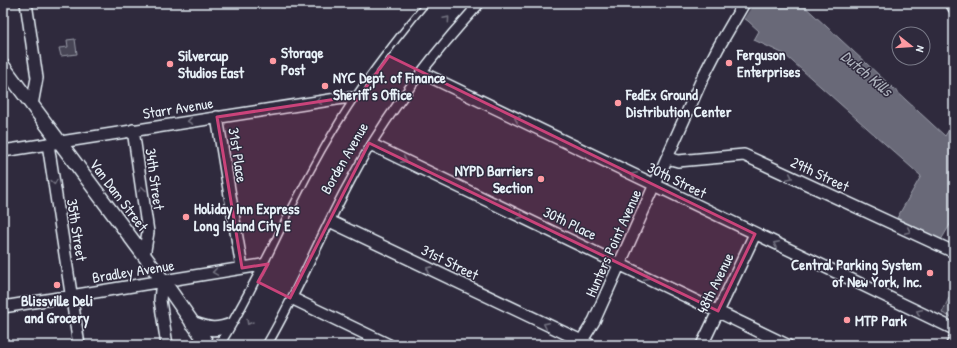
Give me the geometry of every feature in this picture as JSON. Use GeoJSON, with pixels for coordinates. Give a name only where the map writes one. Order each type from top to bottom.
{"type":"FeatureCollection","features":[{"type":"Feature","properties":{"kind":"highway"},"geometry":{"type":"LineString","coordinates":[[235,345],[262,298],[305,207],[341,143],[372,94],[392,66],[442,3]]}},
{"type":"Feature","properties":{"kind":"highway"},"geometry":{"type":"LineString","coordinates":[[251,345],[273,307],[305,239],[341,170],[368,124],[406,71],[461,3]]}},
{"type":"Feature","properties":{"kind":"highway"},"geometry":{"type":"LineString","coordinates":[[263,345],[280,312],[305,239]]}},
{"type":"Feature","properties":{"kind":"main road","name":"Borden Avenue"},"geometry":{"type":"LineString","coordinates":[[222,345],[268,264],[297,206],[357,100],[389,56],[432,3]]}},
{"type":"Feature","properties":{"kind":"main road","name":"Borden Avenue"},"geometry":{"type":"LineString","coordinates":[[263,345],[290,298],[327,220],[369,143],[418,72],[444,39],[477,3]]}},
{"type":"Feature","properties":{"kind":"main road","name":"Van Dam Street"},"geometry":{"type":"LineString","coordinates":[[3,66],[32,105],[54,143],[144,256],[208,345]]}},
{"type":"Feature","properties":{"kind":"main road"},"geometry":{"type":"LineString","coordinates":[[192,323],[212,330],[234,324]]}},
{"type":"Feature","properties":{"kind":"street"},"geometry":{"type":"LineString","coordinates":[[26,3],[37,78],[32,105]]}},
{"type":"Feature","properties":{"kind":"street","name":"Hunters Point Avenue"},"geometry":{"type":"LineString","coordinates":[[583,344],[703,77],[744,3]]}},
{"type":"Feature","properties":{"kind":"street"},"geometry":{"type":"LineString","coordinates":[[951,3],[954,8]]}},
{"type":"Feature","properties":{"kind":"street","name":"30th Street"},"geometry":{"type":"LineString","coordinates":[[389,56],[418,72],[954,329]]}},
{"type":"Feature","properties":{"kind":"street","name":"Starr Avenue"},"geometry":{"type":"LineString","coordinates":[[3,151],[343,98],[352,98],[357,100]]}},
{"type":"Feature","properties":{"kind":"street","name":"31st Place"},"geometry":{"type":"LineString","coordinates":[[217,117],[242,268]]}},
{"type":"Feature","properties":{"kind":"street","name":"30th Place"},"geometry":{"type":"LineString","coordinates":[[340,128],[787,345]]}},
{"type":"Feature","properties":{"kind":"street","name":"34th Street"},"geometry":{"type":"LineString","coordinates":[[133,130],[148,232],[144,256]]}},
{"type":"Feature","properties":{"kind":"street","name":"35th Street"},"geometry":{"type":"LineString","coordinates":[[54,143],[72,296],[80,345]]}},
{"type":"Feature","properties":{"kind":"street","name":"29th Street"},"geometry":{"type":"LineString","coordinates":[[667,158],[678,161],[744,156],[954,252]]}},
{"type":"Feature","properties":{"kind":"street","name":"31st Street"},"geometry":{"type":"LineString","coordinates":[[297,206],[583,344]]}},
{"type":"Feature","properties":{"kind":"street","name":"48th Avenue"},"geometry":{"type":"LineString","coordinates":[[702,345],[755,234]]}},
{"type":"Feature","properties":{"kind":"street","name":"Bradley Avenue"},"geometry":{"type":"LineString","coordinates":[[3,307],[268,264]]}},
{"type":"Feature","properties":{"kind":"street"},"geometry":{"type":"LineString","coordinates":[[162,280],[160,300],[167,345]]}},
{"type":"Feature","properties":{"kind":"street"},"geometry":{"type":"LineString","coordinates":[[258,282],[389,345]]}},
{"type":"Feature","properties":{"kind":"street"},"geometry":{"type":"LineString","coordinates":[[952,345],[954,341]]}},
{"type":"Feature","properties":{"kind":"highlighted area"},"geometry":{"type":"Polygon","coordinates":[[[389,56],[755,234],[718,311],[369,143],[290,298],[258,282],[268,264],[242,268],[217,117],[343,98],[357,100],[389,56]]]}},
{"type":"Feature","properties":{"kind":"shaded area"},"geometry":{"type":"Polygon","coordinates":[[[75,39],[77,54],[61,56],[59,48],[68,47],[67,40],[75,39]]]}},
{"type":"Feature","properties":{"kind":"shaded area"},"geometry":{"type":"Polygon","coordinates":[[[954,287],[954,311],[951,317],[942,313],[954,287]]]}},
{"type":"Feature","properties":{"kind":"water","name":"Dutch Kills"},"geometry":{"type":"Polygon","coordinates":[[[717,3],[801,3],[945,136],[954,122],[954,218],[941,240],[897,218],[921,176],[784,54],[754,40],[759,31],[748,21],[725,5],[722,7],[717,3]]]}},
{"type":"Feature","properties":{"kind":"pier"},"geometry":{"type":"Polygon","coordinates":[[[734,3],[754,3],[743,20],[730,10],[734,3]]]}},
{"type":"Feature","properties":{"kind":"place","name":"Storage Post"},"geometry":{"type":"Point","coordinates":[273,61]}},
{"type":"Feature","properties":{"kind":"place","name":"Ferguson Enterprises"},"geometry":{"type":"Point","coordinates":[729,63]}},
{"type":"Feature","properties":{"kind":"place","name":"Silvercup Studios East"},"geometry":{"type":"Point","coordinates":[170,64]}},
{"type":"Feature","properties":{"kind":"place","name":"NYC Dept. of Finance Sheriff's Office"},"geometry":{"type":"Point","coordinates":[325,86]}},
{"type":"Feature","properties":{"kind":"place","name":"FedEx Ground Distribution Center"},"geometry":{"type":"Point","coordinates":[618,103]}},
{"type":"Feature","properties":{"kind":"place","name":"NYPD Barriers Section"},"geometry":{"type":"Point","coordinates":[541,179]}},
{"type":"Feature","properties":{"kind":"place","name":"Holiday Inn Express Long Island City E"},"geometry":{"type":"Point","coordinates":[186,217]}},
{"type":"Feature","properties":{"kind":"place","name":"Central Parking System of New York, Inc."},"geometry":{"type":"Point","coordinates":[930,273]}},
{"type":"Feature","properties":{"kind":"place","name":"Blissville Deli and Grocery"},"geometry":{"type":"Point","coordinates":[57,285]}},
{"type":"Feature","properties":{"kind":"place","name":"MTP Park"},"geometry":{"type":"Point","coordinates":[847,320]}}]}
